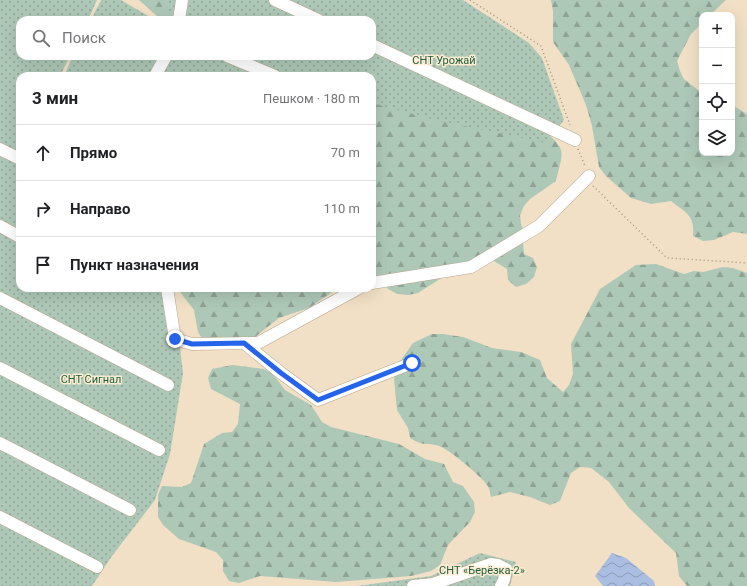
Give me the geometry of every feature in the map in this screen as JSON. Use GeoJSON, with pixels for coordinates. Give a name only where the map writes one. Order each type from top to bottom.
{"type":"FeatureCollection","features":[{"type":"Feature","properties":{"kind":"lane"},"geometry":{"type":"LineString","coordinates":[[180,16],[182,0]]}},
{"type":"Feature","properties":{"kind":"lane"},"geometry":{"type":"LineString","coordinates":[[275,0],[309,16]]}},
{"type":"Feature","properties":{"kind":"lane"},"geometry":{"type":"LineString","coordinates":[[376,47],[575,140]]}},
{"type":"Feature","properties":{"kind":"lane"},"geometry":{"type":"LineString","coordinates":[[157,72],[164,60]]}},
{"type":"Feature","properties":{"kind":"lane"},"geometry":{"type":"LineString","coordinates":[[233,60],[251,72]]}},
{"type":"Feature","properties":{"kind":"lane"},"geometry":{"type":"LineString","coordinates":[[0,149],[16,157]]}},
{"type":"Feature","properties":{"kind":"lane"},"geometry":{"type":"LineString","coordinates":[[376,282],[471,267],[539,226],[589,176]]}},
{"type":"Feature","properties":{"kind":"lane"},"geometry":{"type":"LineString","coordinates":[[0,226],[16,235]]}},
{"type":"Feature","properties":{"kind":"lane"},"geometry":{"type":"LineString","coordinates":[[168,292],[175,339],[192,344],[258,343],[352,292]]}},
{"type":"Feature","properties":{"kind":"lane"},"geometry":{"type":"LineString","coordinates":[[0,298],[168,385]]}},
{"type":"Feature","properties":{"kind":"lane"},"geometry":{"type":"LineString","coordinates":[[244,343],[318,400],[412,363]]}},
{"type":"Feature","properties":{"kind":"lane"},"geometry":{"type":"LineString","coordinates":[[0,368],[159,450]]}},
{"type":"Feature","properties":{"kind":"lane"},"geometry":{"type":"LineString","coordinates":[[0,443],[130,510]]}},
{"type":"Feature","properties":{"kind":"lane"},"geometry":{"type":"LineString","coordinates":[[0,517],[97,567]]}},
{"type":"Feature","properties":{"kind":"lane"},"geometry":{"type":"LineString","coordinates":[[413,586],[433,584],[491,564],[498,565],[506,569],[504,580],[500,586]]}},
{"type":"Feature","properties":{"kind":"path"},"geometry":{"type":"LineString","coordinates":[[470,0],[541,46],[592,186],[667,258],[747,263]]}},
{"type":"Feature","properties":{"kind":"green space","name":"СНТ Сигнал"},"geometry":{"type":"Polygon","coordinates":[[[0,0],[97,0],[90,16],[16,16],[16,60],[68,60],[62,72],[16,72],[16,292],[173,292],[183,373],[170,454],[155,500],[112,556],[92,586],[0,586],[0,0]]]}},
{"type":"Feature","properties":{"kind":"green space"},"geometry":{"type":"Polygon","coordinates":[[[101,0],[121,0],[148,16],[93,16],[101,0]]]}},
{"type":"Feature","properties":{"kind":"green space"},"geometry":{"type":"Polygon","coordinates":[[[139,0],[176,0],[168,16],[157,16],[139,0]]]}},
{"type":"Feature","properties":{"kind":"green space","name":"СНТ Урожай"},"geometry":{"type":"Polygon","coordinates":[[[168,0],[463,0],[529,43],[542,58],[564,120],[546,143],[435,120],[376,104],[376,72],[66,72],[71,60],[376,60],[376,16],[167,16],[168,0]]]}},
{"type":"Feature","properties":{"kind":"green space"},"geometry":{"type":"Polygon","coordinates":[[[551,0],[726,0],[713,12],[699,12],[699,26],[691,34],[677,61],[684,79],[699,91],[699,156],[735,156],[735,107],[747,114],[747,234],[733,232],[714,240],[703,241],[693,236],[693,223],[691,219],[671,201],[651,204],[631,198],[606,176],[599,167],[592,126],[586,105],[569,65],[553,42],[553,11],[551,0]]]}},
{"type":"Feature","properties":{"kind":"green space"},"geometry":{"type":"Polygon","coordinates":[[[376,91],[542,129],[560,147],[562,157],[556,181],[530,199],[524,206],[520,215],[524,234],[524,254],[533,258],[537,267],[534,277],[526,284],[516,287],[508,280],[507,269],[489,258],[468,261],[418,293],[408,295],[397,294],[388,289],[382,280],[376,276],[376,91]]]}},
{"type":"Feature","properties":{"kind":"green space"},"geometry":{"type":"Polygon","coordinates":[[[656,264],[684,274],[694,271],[703,272],[723,267],[733,268],[747,273],[747,586],[687,586],[679,576],[676,553],[629,508],[609,482],[591,468],[580,467],[571,473],[560,501],[550,505],[530,497],[510,492],[491,497],[489,488],[486,484],[458,458],[444,448],[415,441],[410,438],[408,428],[397,410],[394,379],[401,360],[413,343],[432,334],[463,337],[492,348],[521,352],[540,360],[547,378],[563,392],[569,385],[573,374],[571,344],[600,289],[636,265],[656,264]]]}},
{"type":"Feature","properties":{"kind":"green space"},"geometry":{"type":"Polygon","coordinates":[[[180,292],[332,292],[309,308],[279,318],[255,337],[205,343],[198,332],[194,310],[180,292]]]}},
{"type":"Feature","properties":{"kind":"green space"},"geometry":{"type":"Polygon","coordinates":[[[232,365],[264,369],[273,374],[285,390],[311,405],[322,422],[331,427],[399,444],[425,459],[444,464],[453,482],[463,486],[474,502],[475,512],[470,522],[448,545],[440,565],[431,571],[411,576],[336,582],[260,576],[239,583],[229,581],[223,571],[223,560],[216,552],[179,539],[163,525],[158,517],[158,495],[162,486],[182,487],[191,483],[204,444],[222,433],[232,432],[238,424],[240,404],[211,389],[208,378],[212,369],[232,365]]]}},
{"type":"Feature","properties":{"kind":"green space","name":"СНТ «Берёзка-2»"},"geometry":{"type":"Polygon","coordinates":[[[480,553],[516,562],[510,586],[357,586],[431,576],[480,553]]]}},
{"type":"Feature","properties":{"kind":"water"},"geometry":{"type":"Polygon","coordinates":[[[612,553],[626,558],[654,581],[655,586],[603,586],[595,576],[612,553]]]}},
{"type":"Feature","properties":{"kind":"route"},"geometry":{"type":"LineString","coordinates":[[175,339],[192,344],[244,343],[318,400],[412,363]]}}]}
